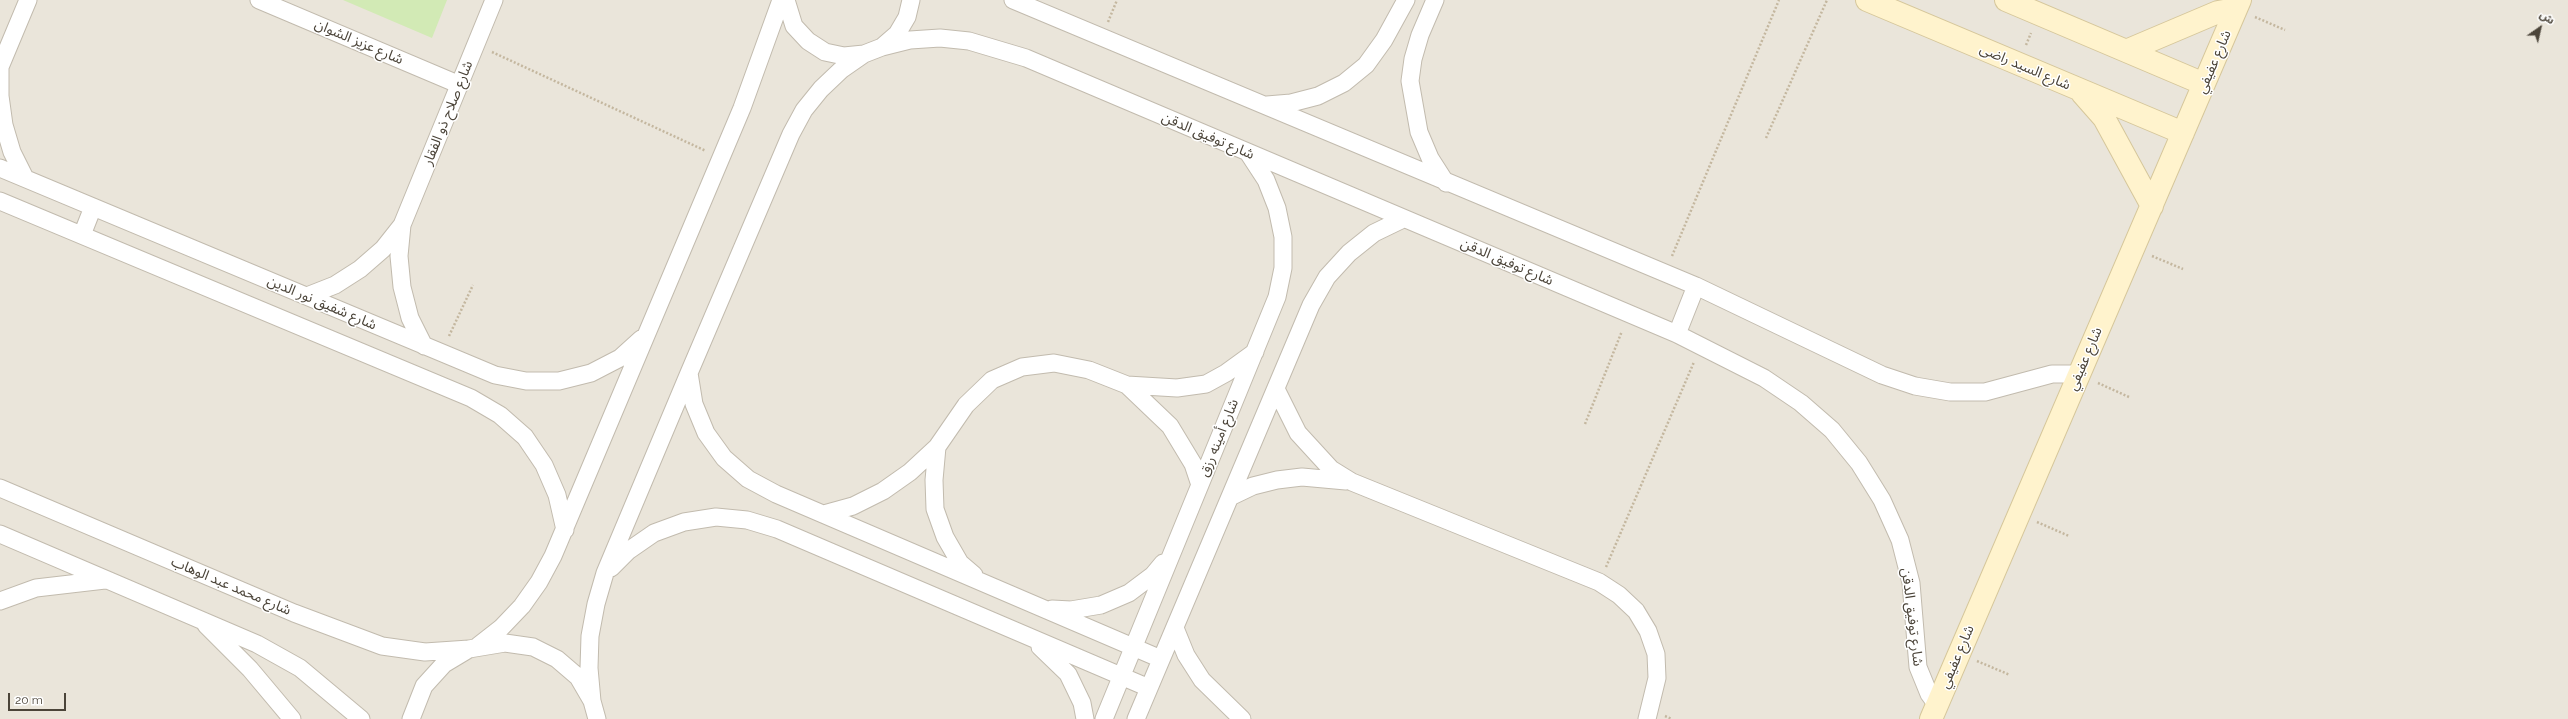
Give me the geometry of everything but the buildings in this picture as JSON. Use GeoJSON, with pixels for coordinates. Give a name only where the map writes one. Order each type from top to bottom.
{"type":"FeatureCollection","features":[{"type":"Feature","properties":{"kind":"street"},"geometry":{"type":"LineString","coordinates":[[25,178],[12,152],[4,125],[0,96],[0,67],[28,0]]}},
{"type":"Feature","properties":{"kind":"street","name":"شارع عزيز الشوان"},"geometry":{"type":"LineString","coordinates":[[259,0],[460,85]]}},
{"type":"Feature","properties":{"kind":"street","name":"شارع صلاح ذو الفقار"},"geometry":{"type":"LineString","coordinates":[[307,296],[335,285],[360,269],[383,249],[402,225],[494,0]]}},
{"type":"Feature","properties":{"kind":"street"},"geometry":{"type":"LineString","coordinates":[[411,719],[424,686],[444,664],[474,648],[501,628],[522,606],[539,582],[565,530],[644,337],[754,78],[781,0]]}},
{"type":"Feature","properties":{"kind":"street"},"geometry":{"type":"LineString","coordinates":[[786,0],[794,26],[808,41],[831,53],[844,56],[864,54]]}},
{"type":"Feature","properties":{"kind":"street"},"geometry":{"type":"LineString","coordinates":[[597,713],[589,668],[590,636],[596,604],[605,573],[791,134],[804,110],[821,89],[841,70],[864,54],[882,46],[897,34],[907,17],[911,0]]}},
{"type":"Feature","properties":{"kind":"street"},"geometry":{"type":"LineString","coordinates":[[1013,0],[1696,286],[1882,375],[1915,386],[1950,392],[1985,392],[2052,374],[2079,374]]}},
{"type":"Feature","properties":{"kind":"street"},"geometry":{"type":"LineString","coordinates":[[1262,105],[1291,103],[1305,100],[1318,96],[1344,83],[1366,65],[1384,40],[1406,0]]}},
{"type":"Feature","properties":{"kind":"street"},"geometry":{"type":"LineString","coordinates":[[1435,0],[1420,35],[1413,59],[1410,81],[1412,103],[1419,132],[1430,158],[1446,182]]}},
{"type":"Feature","properties":{"kind":"street","name":"شارع السيد راضى"},"geometry":{"type":"LineString","coordinates":[[1867,0],[2183,133]]}},
{"type":"Feature","properties":{"kind":"street"},"geometry":{"type":"LineString","coordinates":[[2006,0],[2204,84]]}},
{"type":"Feature","properties":{"kind":"street"},"geometry":{"type":"LineString","coordinates":[[2126,51],[2238,5]]}},
{"type":"Feature","properties":{"kind":"street","name":"شارع عفيفي"},"geometry":{"type":"LineString","coordinates":[[1934,712],[1958,653],[2238,5]]}},
{"type":"Feature","properties":{"kind":"street","name":"شارع توفيق الدقن"},"geometry":{"type":"LineString","coordinates":[[882,46],[910,40],[940,38],[969,40],[998,48],[1629,313],[1701,345],[1764,378],[1801,403],[1832,430],[1859,463],[1882,500],[1900,540],[1911,583],[1918,667],[1929,694],[1934,712]]}},
{"type":"Feature","properties":{"kind":"street"},"geometry":{"type":"LineString","coordinates":[[2078,89],[2104,118],[2152,206]]}},
{"type":"Feature","properties":{"kind":"street","name":"شارع أمينه رزق"},"geometry":{"type":"LineString","coordinates":[[1104,719],[1277,297],[1283,268],[1283,238],[1277,208],[1266,180],[1250,154]]}},
{"type":"Feature","properties":{"kind":"street","name":"شارع شفيق نور الدين"},"geometry":{"type":"LineString","coordinates":[[0,168],[495,375],[526,381],[559,380],[591,372],[614,361],[644,337]]}},
{"type":"Feature","properties":{"kind":"street"},"geometry":{"type":"LineString","coordinates":[[0,201],[471,398],[494,412],[525,437],[544,465],[557,495],[565,530]]}},
{"type":"Feature","properties":{"kind":"street"},"geometry":{"type":"LineString","coordinates":[[82,235],[93,207]]}},
{"type":"Feature","properties":{"kind":"street"},"geometry":{"type":"LineString","coordinates":[[1136,719],[1311,305],[1327,277],[1349,253],[1374,233],[1403,218]]}},
{"type":"Feature","properties":{"kind":"street","name":"شارع صلاح ذو الفقار"},"geometry":{"type":"LineString","coordinates":[[402,225],[399,256],[402,287],[410,318],[424,346]]}},
{"type":"Feature","properties":{"kind":"street"},"geometry":{"type":"LineString","coordinates":[[1677,334],[1696,286]]}},
{"type":"Feature","properties":{"kind":"street"},"geometry":{"type":"LineString","coordinates":[[824,514],[853,506],[883,491],[910,472],[937,447],[966,405],[992,380],[1022,367],[1054,363],[1089,370],[1127,385],[1177,388],[1206,384],[1226,373],[1255,352]]}},
{"type":"Feature","properties":{"kind":"street"},"geometry":{"type":"LineString","coordinates":[[689,373],[694,404],[706,433],[724,458],[748,479],[824,514],[1161,659]]}},
{"type":"Feature","properties":{"kind":"street"},"geometry":{"type":"LineString","coordinates":[[1127,385],[1170,426],[1193,464],[1200,485]]}},
{"type":"Feature","properties":{"kind":"street"},"geometry":{"type":"LineString","coordinates":[[1276,389],[1285,412],[1302,438],[1331,469],[1352,482],[1599,582],[1625,600],[1636,611],[1648,631],[1656,654],[1657,678],[1646,719]]}},
{"type":"Feature","properties":{"kind":"street"},"geometry":{"type":"LineString","coordinates":[[937,447],[934,480],[935,509],[942,530],[960,563],[982,582]]}},
{"type":"Feature","properties":{"kind":"street"},"geometry":{"type":"LineString","coordinates":[[1230,496],[1253,486],[1290,479],[1327,478],[1352,482]]}},
{"type":"Feature","properties":{"kind":"street","name":"شارع محمد عبد الوهاب"},"geometry":{"type":"LineString","coordinates":[[0,488],[294,613],[382,646],[425,652],[474,648],[505,643],[532,647],[557,659],[578,677],[597,713]]}},
{"type":"Feature","properties":{"kind":"street"},"geometry":{"type":"LineString","coordinates":[[605,573],[628,551],[654,534],[684,522],[716,518],[747,520],[777,529],[1149,688]]}},
{"type":"Feature","properties":{"kind":"street"},"geometry":{"type":"LineString","coordinates":[[0,534],[257,644],[300,668],[358,717]]}},
{"type":"Feature","properties":{"kind":"street"},"geometry":{"type":"LineString","coordinates":[[1041,608],[1071,610],[1101,605],[1122,596],[1153,575],[1172,552]]}},
{"type":"Feature","properties":{"kind":"street"},"geometry":{"type":"LineString","coordinates":[[0,601],[36,588],[109,580]]}},
{"type":"Feature","properties":{"kind":"street"},"geometry":{"type":"LineString","coordinates":[[199,618],[250,669],[292,719]]}},
{"type":"Feature","properties":{"kind":"street"},"geometry":{"type":"LineString","coordinates":[[1175,628],[1186,655],[1202,680],[1242,719]]}},
{"type":"Feature","properties":{"kind":"street"},"geometry":{"type":"LineString","coordinates":[[1026,636],[1049,653],[1068,674],[1082,703],[1085,719]]}},
{"type":"Feature","properties":{"kind":"path"},"geometry":{"type":"LineString","coordinates":[[1101,37],[1117,0]]}},
{"type":"Feature","properties":{"kind":"path"},"geometry":{"type":"LineString","coordinates":[[1664,273],[1779,0]]}},
{"type":"Feature","properties":{"kind":"path"},"geometry":{"type":"LineString","coordinates":[[1766,138],[1827,0]]}},
{"type":"Feature","properties":{"kind":"path"},"geometry":{"type":"LineString","coordinates":[[2238,5],[2285,30]]}},
{"type":"Feature","properties":{"kind":"path"},"geometry":{"type":"LineString","coordinates":[[2018,64],[2038,14]]}},
{"type":"Feature","properties":{"kind":"path"},"geometry":{"type":"LineString","coordinates":[[476,45],[720,158]]}},
{"type":"Feature","properties":{"kind":"path"},"geometry":{"type":"LineString","coordinates":[[2133,248],[2183,269]]}},
{"type":"Feature","properties":{"kind":"path"},"geometry":{"type":"LineString","coordinates":[[441,353],[473,285]]}},
{"type":"Feature","properties":{"kind":"path"},"geometry":{"type":"LineString","coordinates":[[1585,424],[1629,313]]}},
{"type":"Feature","properties":{"kind":"path"},"geometry":{"type":"LineString","coordinates":[[1599,582],[1701,345]]}},
{"type":"Feature","properties":{"kind":"path"},"geometry":{"type":"LineString","coordinates":[[2079,374],[2129,397]]}},
{"type":"Feature","properties":{"kind":"path"},"geometry":{"type":"LineString","coordinates":[[2018,514],[2069,536]]}},
{"type":"Feature","properties":{"kind":"path"},"geometry":{"type":"LineString","coordinates":[[1958,653],[2010,675]]}},
{"type":"Feature","properties":{"kind":"shaded area"},"geometry":{"type":"Polygon","coordinates":[[[0,0],[2568,0],[2568,719],[0,719],[0,0]]]}},
{"type":"Feature","properties":{"kind":"green space"},"geometry":{"type":"Polygon","coordinates":[[[343,0],[447,0],[432,38],[343,0]]]}}]}
